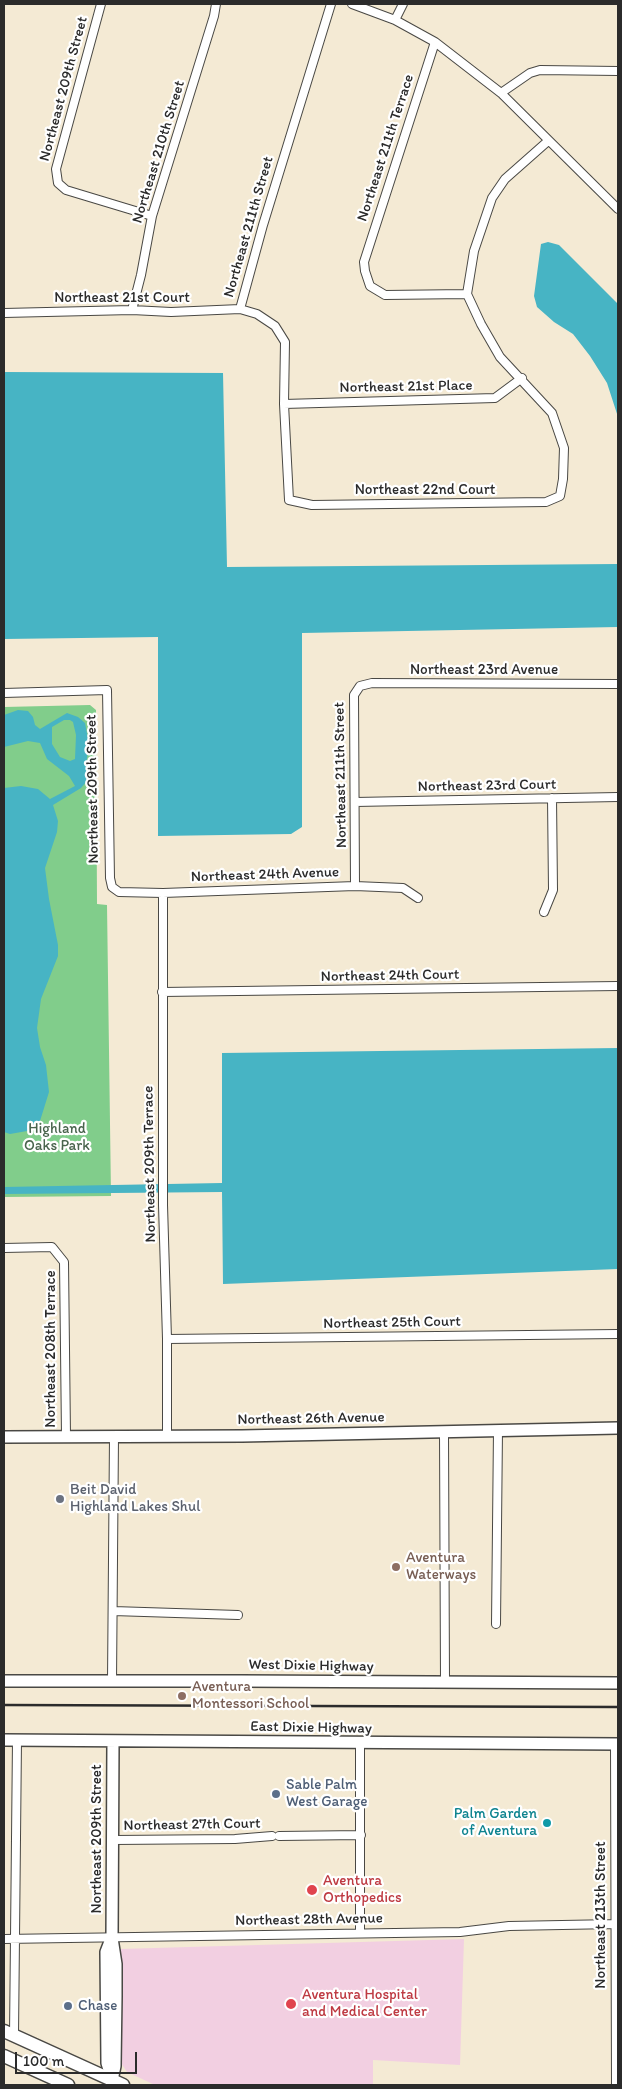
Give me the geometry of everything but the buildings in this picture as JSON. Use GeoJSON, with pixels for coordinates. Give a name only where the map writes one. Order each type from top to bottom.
{"type":"FeatureCollection","features":[{"type":"Feature","properties":{"kind":"main road"},"geometry":{"type":"LineString","coordinates":[[9,2033],[116,2083]]}},
{"type":"Feature","properties":{"kind":"main road"},"geometry":{"type":"LineString","coordinates":[[4,2056],[68,2085]]}},
{"type":"Feature","properties":{"kind":"street","name":"Northeast 209th Street"},"geometry":{"type":"LineString","coordinates":[[101,4],[56,169],[58,183],[66,190],[152,216]]}},
{"type":"Feature","properties":{"kind":"street","name":"Northeast 210th Street"},"geometry":{"type":"LineString","coordinates":[[132,310],[141,275],[152,216],[214,16],[216,4]]}},
{"type":"Feature","properties":{"kind":"street","name":"Northeast 211th Street"},"geometry":{"type":"LineString","coordinates":[[289,500],[284,404],[285,342],[275,326],[257,314],[240,309],[266,216],[331,4]]}},
{"type":"Feature","properties":{"kind":"street"},"geometry":{"type":"LineString","coordinates":[[352,4],[395,20],[435,42],[501,93],[618,209]]}},
{"type":"Feature","properties":{"kind":"street"},"geometry":{"type":"LineString","coordinates":[[395,20],[403,4]]}},
{"type":"Feature","properties":{"kind":"street","name":"Northeast 211th Terrace"},"geometry":{"type":"LineString","coordinates":[[435,42],[364,262],[365,272],[370,286],[385,295],[467,294]]}},
{"type":"Feature","properties":{"kind":"street"},"geometry":{"type":"LineString","coordinates":[[501,93],[530,74],[540,70],[618,70]]}},
{"type":"Feature","properties":{"kind":"street"},"geometry":{"type":"LineString","coordinates":[[522,378],[500,357],[481,324],[467,294],[474,252],[492,198],[505,179],[548,141]]}},
{"type":"Feature","properties":{"kind":"street","name":"Northeast 21st Court"},"geometry":{"type":"LineString","coordinates":[[4,313],[132,310],[171,312],[240,309]]}},
{"type":"Feature","properties":{"kind":"street","name":"Northeast 21st Place"},"geometry":{"type":"LineString","coordinates":[[284,404],[495,398],[522,378]]}},
{"type":"Feature","properties":{"kind":"street","name":"Northeast 22nd Court"},"geometry":{"type":"LineString","coordinates":[[289,500],[312,505],[524,504],[546,502],[560,496],[563,479],[564,448],[552,413],[522,378]]}},
{"type":"Feature","properties":{"kind":"street","name":"Northeast 23rd Avenue"},"geometry":{"type":"LineString","coordinates":[[354,694],[360,686],[372,684],[618,684]]}},
{"type":"Feature","properties":{"kind":"street","name":"Northeast 209th Street"},"geometry":{"type":"LineString","coordinates":[[4,693],[107,690],[109,859],[112,887]]}},
{"type":"Feature","properties":{"kind":"street","name":"Northeast 211th Street"},"geometry":{"type":"LineString","coordinates":[[354,694],[356,886]]}},
{"type":"Feature","properties":{"kind":"street","name":"Northeast 23rd Court"},"geometry":{"type":"LineString","coordinates":[[355,802],[618,797]]}},
{"type":"Feature","properties":{"kind":"street"},"geometry":{"type":"LineString","coordinates":[[544,912],[553,890],[552,798]]}},
{"type":"Feature","properties":{"kind":"street","name":"Northeast 24th Avenue"},"geometry":{"type":"LineString","coordinates":[[112,887],[119,892],[127,893],[163,893],[356,886],[403,888],[418,898]]}},
{"type":"Feature","properties":{"kind":"street","name":"Northeast 209th Terrace"},"geometry":{"type":"LineString","coordinates":[[163,893],[163,1194],[167,1339],[166,1435]]}},
{"type":"Feature","properties":{"kind":"street","name":"Northeast 24th Court"},"geometry":{"type":"LineString","coordinates":[[162,992],[618,986]]}},
{"type":"Feature","properties":{"kind":"street","name":"Northeast 208th Terrace"},"geometry":{"type":"LineString","coordinates":[[4,1248],[52,1247],[64,1262],[66,1436]]}},
{"type":"Feature","properties":{"kind":"street","name":"Northeast 25th Court"},"geometry":{"type":"LineString","coordinates":[[167,1339],[618,1334]]}},
{"type":"Feature","properties":{"kind":"street","name":"Northeast 26th Avenue"},"geometry":{"type":"LineString","coordinates":[[4,1437],[242,1436],[618,1428]]}},
{"type":"Feature","properties":{"kind":"street"},"geometry":{"type":"LineString","coordinates":[[496,1624],[498,1430]]}},
{"type":"Feature","properties":{"kind":"street"},"geometry":{"type":"LineString","coordinates":[[444,1432],[445,1683]]}},
{"type":"Feature","properties":{"kind":"street"},"geometry":{"type":"LineString","coordinates":[[112,1681],[114,1436]]}},
{"type":"Feature","properties":{"kind":"street"},"geometry":{"type":"LineString","coordinates":[[113,1611],[238,1615]]}},
{"type":"Feature","properties":{"kind":"street","name":"West Dixie Highway"},"geometry":{"type":"LineString","coordinates":[[4,1681],[618,1684]]}},
{"type":"Feature","properties":{"kind":"street","name":"East Dixie Highway"},"geometry":{"type":"LineString","coordinates":[[4,1740],[360,1744],[617,1744]]}},
{"type":"Feature","properties":{"kind":"street"},"geometry":{"type":"LineString","coordinates":[[9,2033],[16,1939],[17,1740]]}},
{"type":"Feature","properties":{"kind":"street","name":"Northeast 209th Street"},"geometry":{"type":"LineString","coordinates":[[113,1741],[112,1938],[106,1952],[107,2063],[116,2083]]}},
{"type":"Feature","properties":{"kind":"street"},"geometry":{"type":"LineString","coordinates":[[360,1744],[360,1934]]}},
{"type":"Feature","properties":{"kind":"street","name":"Northeast 213th Street"},"geometry":{"type":"LineString","coordinates":[[616,2085],[617,1744]]}},
{"type":"Feature","properties":{"kind":"street","name":"Northeast 27th Court"},"geometry":{"type":"LineString","coordinates":[[112,1840],[361,1835]]}},
{"type":"Feature","properties":{"kind":"street","name":"Northeast 28th Avenue"},"geometry":{"type":"LineString","coordinates":[[4,1939],[460,1932],[509,1926],[615,1924]]}},
{"type":"Feature","properties":{"kind":"shaded area","name":"Aventura Hospital and Medical Center"},"geometry":{"type":"Polygon","coordinates":[[[464,1939],[460,2065],[373,2060],[373,2085],[155,2085],[127,2072],[121,2063],[120,1949],[464,1939]]]}},
{"type":"Feature","properties":{"kind":"green space","name":"Highland Oaks Park"},"geometry":{"type":"Polygon","coordinates":[[[90,705],[96,710],[97,904],[107,905],[111,1196],[4,1197],[4,707],[90,705]]]}},
{"type":"Feature","properties":{"kind":"water"},"geometry":{"type":"Polygon","coordinates":[[[548,242],[559,245],[618,304],[618,417],[607,383],[590,356],[573,334],[554,322],[537,307],[534,296],[541,244],[548,242]]]}},
{"type":"Feature","properties":{"kind":"water"},"geometry":{"type":"Polygon","coordinates":[[[4,372],[223,373],[227,567],[618,564],[618,627],[302,633],[302,827],[291,834],[158,836],[158,637],[4,639],[4,372]]]}},
{"type":"Feature","properties":{"kind":"water"},"geometry":{"type":"Polygon","coordinates":[[[18,710],[28,711],[33,717],[35,725],[40,729],[67,713],[78,717],[85,723],[89,744],[86,765],[87,781],[81,788],[53,805],[58,821],[57,832],[45,868],[58,945],[58,956],[41,999],[37,1028],[40,1047],[46,1065],[49,1092],[40,1121],[27,1131],[10,1134],[4,1132],[4,788],[21,786],[38,789],[50,799],[75,786],[69,776],[47,759],[40,743],[28,741],[4,747],[4,715],[18,710]],[[64,720],[52,727],[52,744],[60,757],[70,761],[75,759],[76,735],[73,722],[64,720]]]}},
{"type":"Feature","properties":{"kind":"water"},"geometry":{"type":"Polygon","coordinates":[[[618,1048],[618,1269],[223,1284],[222,1192],[4,1194],[4,1187],[222,1183],[222,1053],[618,1048]]]}},
{"type":"Feature","properties":{"kind":"railway"},"geometry":{"type":"LineString","coordinates":[[4,1705],[618,1707]]}},
{"type":"Feature","properties":{"kind":"place","name":"Beit David Highland Lakes Shul"},"geometry":{"type":"Point","coordinates":[60,1499]}},
{"type":"Feature","properties":{"kind":"place","name":"Aventura Waterways"},"geometry":{"type":"Point","coordinates":[396,1567]}},
{"type":"Feature","properties":{"kind":"place","name":"Aventura Montessori School"},"geometry":{"type":"Point","coordinates":[182,1696]}},
{"type":"Feature","properties":{"kind":"place","name":"Sable Palm West Garage"},"geometry":{"type":"Point","coordinates":[276,1794]}},
{"type":"Feature","properties":{"kind":"place","name":"Palm Garden of Aventura"},"geometry":{"type":"Point","coordinates":[547,1823]}},
{"type":"Feature","properties":{"kind":"place","name":"Aventura Orthopedics"},"geometry":{"type":"Point","coordinates":[312,1890]}},
{"type":"Feature","properties":{"kind":"place","name":"Aventura Hospital and Medical Center"},"geometry":{"type":"Point","coordinates":[291,2004]}},
{"type":"Feature","properties":{"kind":"place","name":"Chase"},"geometry":{"type":"Point","coordinates":[68,2006]}}]}
